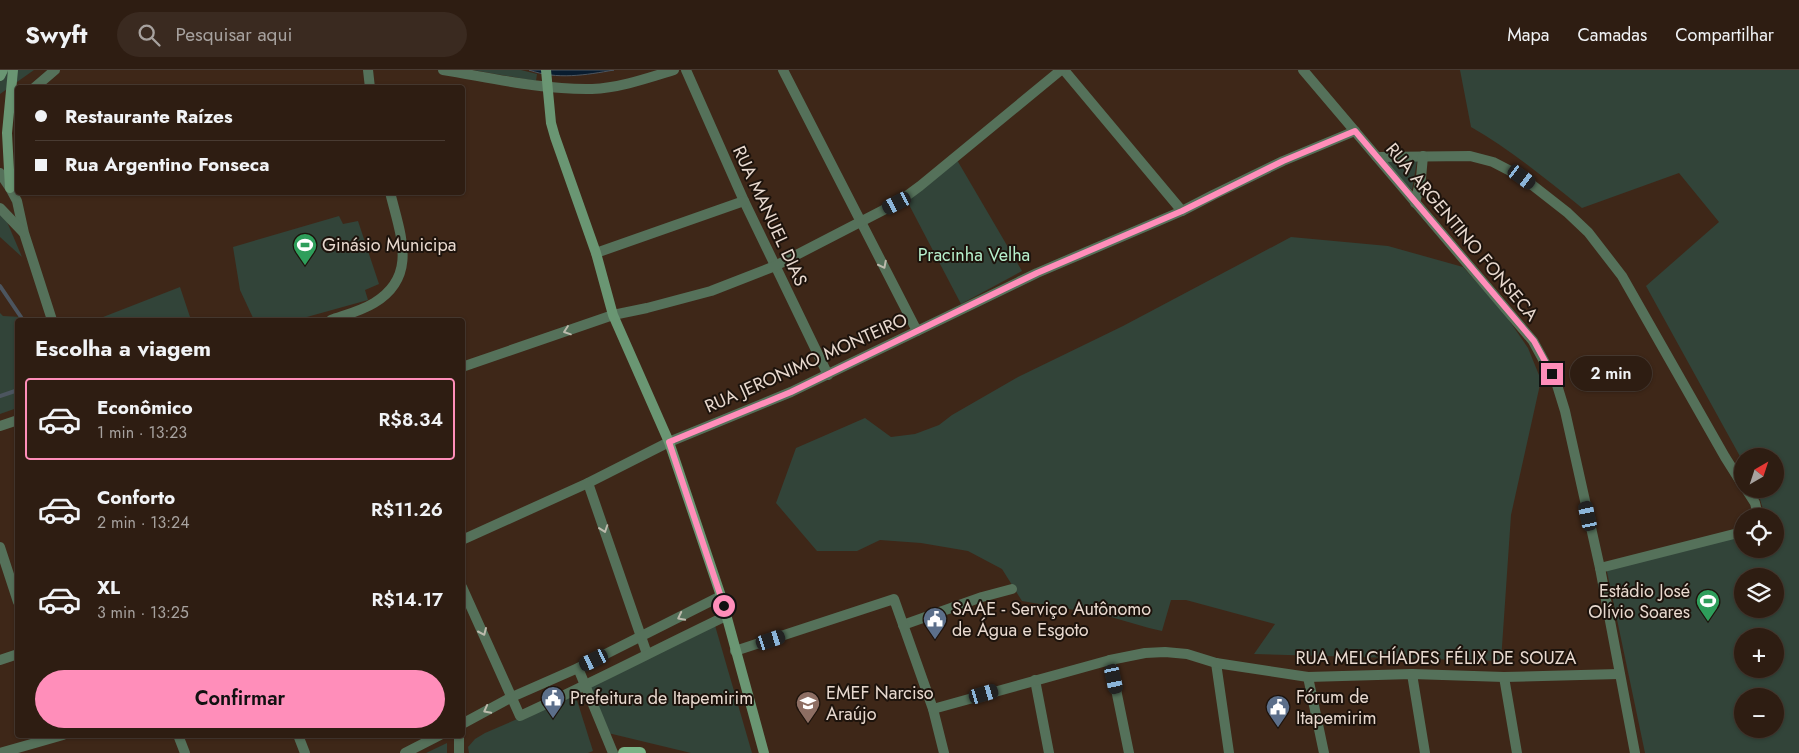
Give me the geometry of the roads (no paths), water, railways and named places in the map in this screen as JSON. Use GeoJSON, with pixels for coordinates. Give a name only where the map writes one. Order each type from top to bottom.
{"type":"FeatureCollection","features":[{"type":"Feature","properties":{"kind":"main road"},"geometry":{"type":"LineString","coordinates":[[0,76],[3,70]]}},
{"type":"Feature","properties":{"kind":"main road"},"geometry":{"type":"LineString","coordinates":[[0,148],[7,132],[13,104],[13,70]]}},
{"type":"Feature","properties":{"kind":"main road"},"geometry":{"type":"LineString","coordinates":[[547,78],[550,123],[596,253],[613,315],[669,442],[721,596],[764,753]]}},
{"type":"Feature","properties":{"kind":"main road"},"geometry":{"type":"LineString","coordinates":[[7,132],[10,188]]}},
{"type":"Feature","properties":{"kind":"main road"},"geometry":{"type":"LineString","coordinates":[[624,753],[640,753]]}},
{"type":"Feature","properties":{"kind":"street"},"geometry":{"type":"LineString","coordinates":[[38,85],[55,70]]}},
{"type":"Feature","properties":{"kind":"street"},"geometry":{"type":"LineString","coordinates":[[368,70],[370,85]]}},
{"type":"Feature","properties":{"kind":"street"},"geometry":{"type":"LineString","coordinates":[[442,70],[547,78],[593,89],[633,82],[674,70]]}},
{"type":"Feature","properties":{"kind":"street","name":"RUA MANUEL DIAS"},"geometry":{"type":"LineString","coordinates":[[686,70],[744,201],[828,375]]}},
{"type":"Feature","properties":{"kind":"street"},"geometry":{"type":"LineString","coordinates":[[783,70],[917,331]]}},
{"type":"Feature","properties":{"kind":"street"},"geometry":{"type":"LineString","coordinates":[[465,366],[613,315],[711,291],[775,266],[897,203],[1061,70]]}},
{"type":"Feature","properties":{"kind":"street"},"geometry":{"type":"LineString","coordinates":[[1064,70],[1182,211]]}},
{"type":"Feature","properties":{"kind":"street","name":"RUA ARGENTINO FONSECA"},"geometry":{"type":"LineString","coordinates":[[1303,70],[1534,341],[1557,385],[1565,412],[1600,568],[1635,753]]}},
{"type":"Feature","properties":{"kind":"street","name":"RUA JERONIMO MONTEIRO"},"geometry":{"type":"LineString","coordinates":[[465,539],[588,483],[669,442],[828,375],[1037,273],[1182,211],[1283,161],[1355,131]]}},
{"type":"Feature","properties":{"kind":"street"},"geometry":{"type":"LineString","coordinates":[[1415,203],[1421,178],[1423,156]]}},
{"type":"Feature","properties":{"kind":"street"},"geometry":{"type":"LineString","coordinates":[[1377,157],[1470,156],[1493,162],[1513,171],[1546,194],[1568,213],[1588,232],[1622,276],[1734,470]]}},
{"type":"Feature","properties":{"kind":"street"},"geometry":{"type":"LineString","coordinates":[[0,174],[10,188],[20,211],[24,233],[51,318]]}},
{"type":"Feature","properties":{"kind":"street"},"geometry":{"type":"LineString","coordinates":[[336,318],[374,303],[389,291],[400,276],[403,268],[403,254],[391,195]]}},
{"type":"Feature","properties":{"kind":"street"},"geometry":{"type":"LineString","coordinates":[[596,253],[744,201]]}},
{"type":"Feature","properties":{"kind":"street"},"geometry":{"type":"LineString","coordinates":[[0,208],[24,233]]}},
{"type":"Feature","properties":{"kind":"street"},"geometry":{"type":"LineString","coordinates":[[0,426],[15,421]]}},
{"type":"Feature","properties":{"kind":"street"},"geometry":{"type":"LineString","coordinates":[[588,483],[647,654]]}},
{"type":"Feature","properties":{"kind":"street"},"geometry":{"type":"LineString","coordinates":[[1600,568],[1734,534]]}},
{"type":"Feature","properties":{"kind":"street"},"geometry":{"type":"LineString","coordinates":[[0,547],[15,593]]}},
{"type":"Feature","properties":{"kind":"street"},"geometry":{"type":"LineString","coordinates":[[904,625],[982,597],[1012,589]]}},
{"type":"Feature","properties":{"kind":"street"},"geometry":{"type":"LineString","coordinates":[[465,594],[520,716],[586,686],[726,616]]}},
{"type":"Feature","properties":{"kind":"street"},"geometry":{"type":"LineString","coordinates":[[465,722],[512,697],[578,668],[721,596]]}},
{"type":"Feature","properties":{"kind":"street"},"geometry":{"type":"LineString","coordinates":[[735,651],[894,599],[933,709],[944,753]]}},
{"type":"Feature","properties":{"kind":"street","name":"RUA MELCHÍADES FÉLIX DE SOUZA"},"geometry":{"type":"LineString","coordinates":[[933,709],[1110,660],[1145,653],[1187,654],[1216,663],[1308,677],[1412,674],[1504,677],[1619,674]]}},
{"type":"Feature","properties":{"kind":"street"},"geometry":{"type":"LineString","coordinates":[[0,660],[15,655]]}},
{"type":"Feature","properties":{"kind":"street"},"geometry":{"type":"LineString","coordinates":[[1110,660],[1129,753]]}},
{"type":"Feature","properties":{"kind":"street"},"geometry":{"type":"LineString","coordinates":[[1216,663],[1229,753]]}},
{"type":"Feature","properties":{"kind":"street"},"geometry":{"type":"LineString","coordinates":[[578,668],[613,753]]}},
{"type":"Feature","properties":{"kind":"street"},"geometry":{"type":"LineString","coordinates":[[1412,674],[1424,753]]}},
{"type":"Feature","properties":{"kind":"street"},"geometry":{"type":"LineString","coordinates":[[1308,677],[1324,753]]}},
{"type":"Feature","properties":{"kind":"street"},"geometry":{"type":"LineString","coordinates":[[1504,677],[1517,753]]}},
{"type":"Feature","properties":{"kind":"street"},"geometry":{"type":"LineString","coordinates":[[1035,680],[1049,753]]}},
{"type":"Feature","properties":{"kind":"street"},"geometry":{"type":"LineString","coordinates":[[0,753],[52,738]]}},
{"type":"Feature","properties":{"kind":"street"},"geometry":{"type":"LineString","coordinates":[[179,738],[185,753]]}},
{"type":"Feature","properties":{"kind":"street"},"geometry":{"type":"LineString","coordinates":[[299,738],[305,753]]}},
{"type":"Feature","properties":{"kind":"street"},"geometry":{"type":"LineString","coordinates":[[405,753],[434,738]]}},
{"type":"Feature","properties":{"kind":"street"},"geometry":{"type":"LineString","coordinates":[[459,738],[459,753]]}},
{"type":"Feature","properties":{"kind":"water"},"geometry":{"type":"Polygon","coordinates":[[[529,70],[614,70],[561,76],[529,70]]]}},
{"type":"Feature","properties":{"kind":"waterway"},"geometry":{"type":"LineString","coordinates":[[0,286],[22,318]]}},
{"type":"Feature","properties":{"kind":"waterway"},"geometry":{"type":"LineString","coordinates":[[0,396],[15,391]]}},
{"type":"Feature","properties":{"kind":"place","name":"Ginásio Municipa"},"geometry":{"type":"Point","coordinates":[305,266]}},
{"type":"Feature","properties":{"kind":"place","name":"Estádio José Olívio Soares"},"geometry":{"type":"Point","coordinates":[1708,622]}},
{"type":"Feature","properties":{"kind":"place","name":"SAAE - Serviço Autônomo de Água e Esgoto"},"geometry":{"type":"Point","coordinates":[935,640]}},
{"type":"Feature","properties":{"kind":"place","name":"Prefeitura de Itapemirim"},"geometry":{"type":"Point","coordinates":[553,719]}},
{"type":"Feature","properties":{"kind":"place","name":"EMEF Narciso Araújo"},"geometry":{"type":"Point","coordinates":[808,724]}},
{"type":"Feature","properties":{"kind":"place","name":"Fórum de Itapemirim"},"geometry":{"type":"Point","coordinates":[1278,728]}},
{"type":"Feature","properties":{"kind":"park label","name":"Pracinha Velha"},"geometry":{"type":"Point","coordinates":[974,255]}}]}
